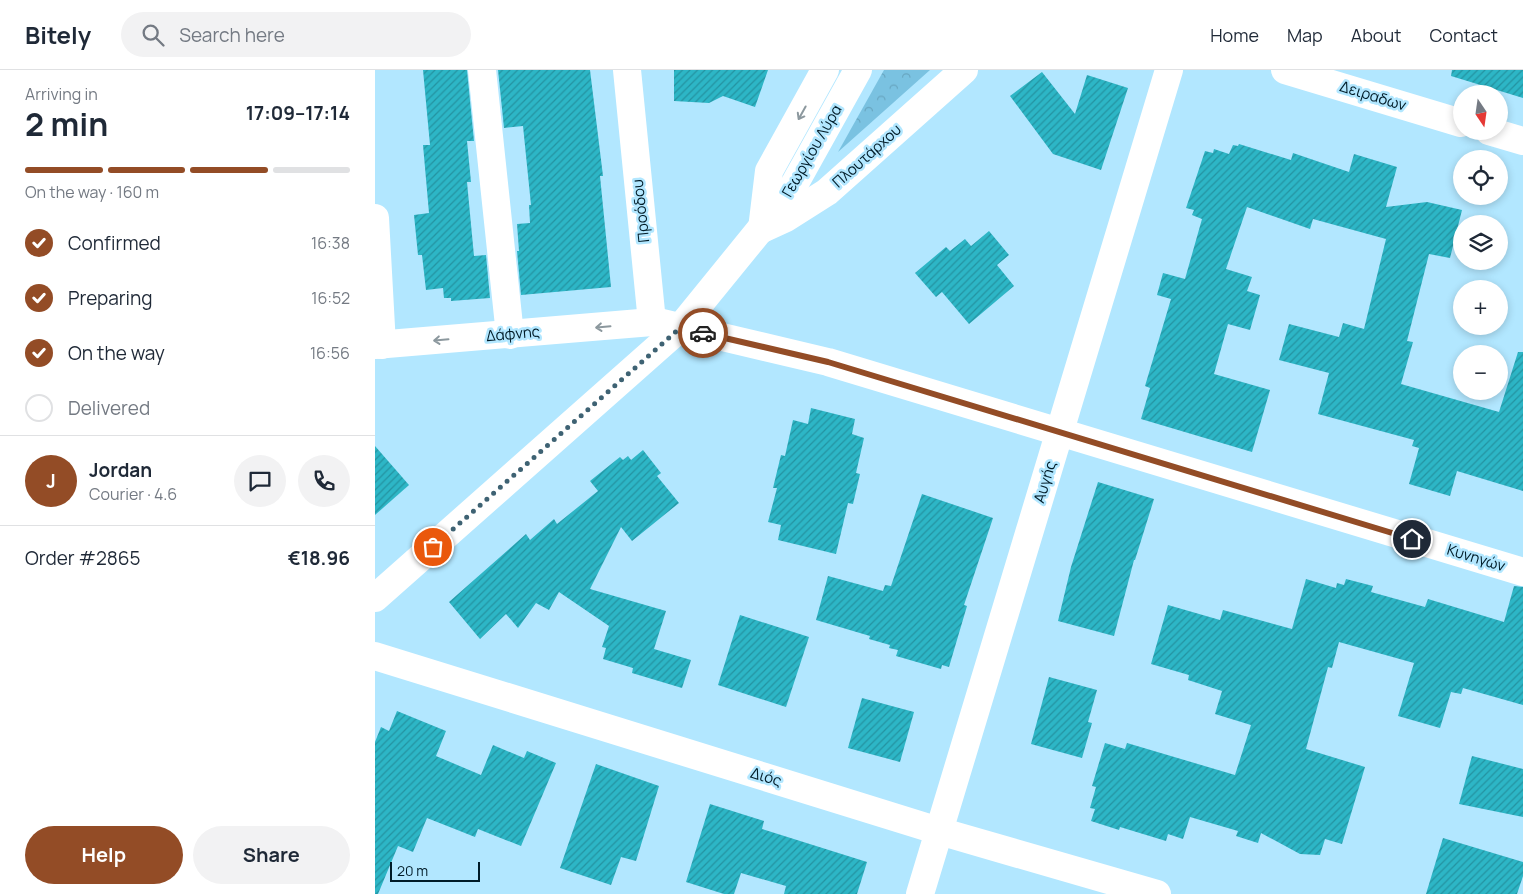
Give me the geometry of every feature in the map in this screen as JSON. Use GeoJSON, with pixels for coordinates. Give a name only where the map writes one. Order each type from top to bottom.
{"type":"FeatureCollection","features":[{"type":"Feature","properties":{"kind":"street"},"geometry":{"type":"LineString","coordinates":[[481,70],[510,335]]}},
{"type":"Feature","properties":{"kind":"street","name":"Προόδου"},"geometry":{"type":"LineString","coordinates":[[627,70],[652,322]]}},
{"type":"Feature","properties":{"kind":"street","name":"Γεωργίου Λύρα"},"geometry":{"type":"LineString","coordinates":[[762,229],[769,171],[825,70]]}},
{"type":"Feature","properties":{"kind":"street","name":"Γεωργίου Λύρα"},"geometry":{"type":"LineString","coordinates":[[375,598],[680,328],[789,194],[859,70]]}},
{"type":"Feature","properties":{"kind":"street","name":"Πλουτάρχου"},"geometry":{"type":"LineString","coordinates":[[762,229],[785,218],[827,192],[964,70]]}},
{"type":"Feature","properties":{"kind":"street","name":"Αυγής"},"geometry":{"type":"LineString","coordinates":[[920,894],[1169,70]]}},
{"type":"Feature","properties":{"kind":"street","name":"Δειραδων"},"geometry":{"type":"LineString","coordinates":[[1285,70],[1453,121]]}},
{"type":"Feature","properties":{"kind":"street"},"geometry":{"type":"LineString","coordinates":[[1508,137],[1523,142]]}},
{"type":"Feature","properties":{"kind":"street"},"geometry":{"type":"LineString","coordinates":[[375,218],[378,345]]}},
{"type":"Feature","properties":{"kind":"street"},"geometry":{"type":"LineString","coordinates":[[652,322],[680,328]]}},
{"type":"Feature","properties":{"kind":"street","name":"Δάφνης"},"geometry":{"type":"LineString","coordinates":[[378,345],[652,322]]}},
{"type":"Feature","properties":{"kind":"street","name":"Κυνηγών"},"geometry":{"type":"LineString","coordinates":[[680,328],[828,362],[1523,572]]}},
{"type":"Feature","properties":{"kind":"street","name":"Διός"},"geometry":{"type":"LineString","coordinates":[[375,656],[939,831],[1157,894]]}},
{"type":"Feature","properties":{"kind":"green space"},"geometry":{"type":"Polygon","coordinates":[[[884,70],[930,70],[838,152],[884,70]]]}},
{"type":"Feature","properties":{"kind":"building"},"geometry":{"type":"Polygon","coordinates":[[[423,70],[467,70],[474,141],[467,141],[471,182],[467,182],[474,256],[486,255],[490,298],[451,301],[451,298],[444,298],[443,288],[426,290],[422,255],[418,255],[414,215],[429,213],[423,145],[430,145],[423,70]]]}},
{"type":"Feature","properties":{"kind":"building"},"geometry":{"type":"Polygon","coordinates":[[[498,70],[590,70],[603,176],[600,176],[611,287],[521,295],[517,251],[519,251],[517,224],[530,223],[529,205],[531,205],[523,126],[504,128],[498,70]]]}},
{"type":"Feature","properties":{"kind":"building"},"geometry":{"type":"Polygon","coordinates":[[[674,70],[768,70],[755,107],[723,96],[709,103],[674,101],[674,70]]]}},
{"type":"Feature","properties":{"kind":"building"},"geometry":{"type":"Polygon","coordinates":[[[1452,70],[1523,70],[1523,98],[1508,93],[1508,85],[1480,85],[1451,76],[1452,70]]]}},
{"type":"Feature","properties":{"kind":"building"},"geometry":{"type":"Polygon","coordinates":[[[1042,72],[1075,114],[1087,75],[1128,88],[1101,170],[1053,154],[1010,96],[1042,72]]]}},
{"type":"Feature","properties":{"kind":"building"},"geometry":{"type":"Polygon","coordinates":[[[1239,144],[1291,160],[1293,153],[1349,172],[1354,154],[1397,167],[1386,207],[1427,202],[1462,210],[1461,215],[1453,215],[1453,246],[1450,258],[1429,254],[1407,341],[1413,342],[1401,384],[1499,412],[1503,400],[1508,400],[1508,384],[1518,352],[1523,352],[1523,491],[1457,471],[1450,496],[1409,484],[1419,448],[1412,446],[1414,440],[1318,414],[1329,373],[1279,360],[1289,324],[1339,337],[1343,323],[1364,329],[1386,239],[1313,219],[1310,229],[1247,207],[1226,269],[1252,277],[1247,291],[1260,295],[1250,330],[1228,324],[1214,374],[1270,390],[1252,452],[1141,419],[1150,388],[1145,386],[1171,299],[1157,295],[1163,273],[1185,279],[1202,219],[1192,215],[1194,210],[1186,208],[1205,151],[1213,153],[1214,149],[1229,154],[1233,145],[1238,146],[1239,144]]]}},
{"type":"Feature","properties":{"kind":"building"},"geometry":{"type":"Polygon","coordinates":[[[989,231],[1009,255],[997,265],[1014,286],[969,324],[942,292],[936,297],[915,273],[946,247],[950,251],[965,239],[971,246],[989,231]]]}},
{"type":"Feature","properties":{"kind":"building"},"geometry":{"type":"Polygon","coordinates":[[[811,408],[855,419],[852,434],[864,438],[856,473],[860,474],[853,504],[848,503],[836,554],[778,540],[781,525],[768,522],[777,488],[773,488],[781,455],[785,456],[793,420],[808,424],[811,408]]]}},
{"type":"Feature","properties":{"kind":"building"},"geometry":{"type":"Polygon","coordinates":[[[375,446],[409,485],[375,515],[375,446]]]}},
{"type":"Feature","properties":{"kind":"building"},"geometry":{"type":"Polygon","coordinates":[[[643,450],[661,473],[657,476],[679,503],[632,541],[621,527],[590,589],[666,611],[654,649],[691,660],[682,688],[632,673],[633,668],[603,659],[606,648],[602,647],[609,626],[559,592],[549,610],[536,603],[518,628],[506,614],[480,639],[449,602],[526,534],[530,540],[554,519],[557,524],[598,491],[590,481],[620,457],[623,460],[628,456],[631,460],[643,450]]]}},
{"type":"Feature","properties":{"kind":"building"},"geometry":{"type":"Polygon","coordinates":[[[1098,482],[1154,499],[1134,560],[1114,636],[1058,621],[1071,567],[1098,482]]]}},
{"type":"Feature","properties":{"kind":"building"},"geometry":{"type":"Polygon","coordinates":[[[922,494],[993,518],[964,605],[967,606],[949,667],[942,665],[941,669],[896,656],[898,650],[889,648],[890,645],[869,639],[870,636],[816,620],[828,576],[883,591],[885,585],[891,586],[922,494]]]}},
{"type":"Feature","properties":{"kind":"building"},"geometry":{"type":"Polygon","coordinates":[[[1306,579],[1336,588],[1337,583],[1344,585],[1346,579],[1373,586],[1371,592],[1425,607],[1428,599],[1504,622],[1514,586],[1523,587],[1523,705],[1463,688],[1461,694],[1451,692],[1440,728],[1398,716],[1414,663],[1339,642],[1332,668],[1328,667],[1306,749],[1365,767],[1342,844],[1325,839],[1320,855],[1300,854],[1261,833],[1258,843],[1236,836],[1238,831],[1190,817],[1183,839],[1168,834],[1166,841],[1120,827],[1119,830],[1091,821],[1095,809],[1090,808],[1096,787],[1092,786],[1105,743],[1125,749],[1127,743],[1235,775],[1251,725],[1215,714],[1222,691],[1188,680],[1189,675],[1151,664],[1168,605],[1220,620],[1223,610],[1292,629],[1306,579]]]}},
{"type":"Feature","properties":{"kind":"building"},"geometry":{"type":"Polygon","coordinates":[[[740,615],[809,637],[786,707],[718,685],[740,615]]]}},
{"type":"Feature","properties":{"kind":"building"},"geometry":{"type":"Polygon","coordinates":[[[1049,677],[1097,690],[1088,722],[1092,723],[1082,758],[1031,744],[1049,677]]]}},
{"type":"Feature","properties":{"kind":"building"},"geometry":{"type":"Polygon","coordinates":[[[862,698],[914,712],[900,762],[848,748],[862,698]]]}},
{"type":"Feature","properties":{"kind":"building"},"geometry":{"type":"Polygon","coordinates":[[[397,711],[446,731],[436,756],[481,775],[493,745],[524,758],[527,751],[556,763],[521,846],[478,829],[475,837],[427,818],[413,852],[398,846],[378,894],[375,894],[375,742],[381,727],[389,731],[397,711]]]}},
{"type":"Feature","properties":{"kind":"building"},"geometry":{"type":"Polygon","coordinates":[[[1472,756],[1523,769],[1523,817],[1459,804],[1472,756]]]}},
{"type":"Feature","properties":{"kind":"building"},"geometry":{"type":"Polygon","coordinates":[[[596,764],[659,786],[636,861],[621,857],[611,885],[560,868],[596,764]]]}},
{"type":"Feature","properties":{"kind":"building"},"geometry":{"type":"Polygon","coordinates":[[[710,804],[764,821],[762,829],[867,862],[857,894],[784,894],[786,886],[741,873],[734,894],[724,894],[686,882],[710,804]]]}},
{"type":"Feature","properties":{"kind":"building"},"geometry":{"type":"Polygon","coordinates":[[[1443,838],[1523,862],[1523,876],[1517,894],[1426,894],[1443,838]]]}},
{"type":"Feature","properties":{"kind":"way so far"},"geometry":{"type":"LineString","coordinates":[[433,547],[680,328],[703,333]]}},
{"type":"Feature","properties":{"kind":"route"},"geometry":{"type":"LineString","coordinates":[[703,333],[828,362],[1412,539]]}}]}
